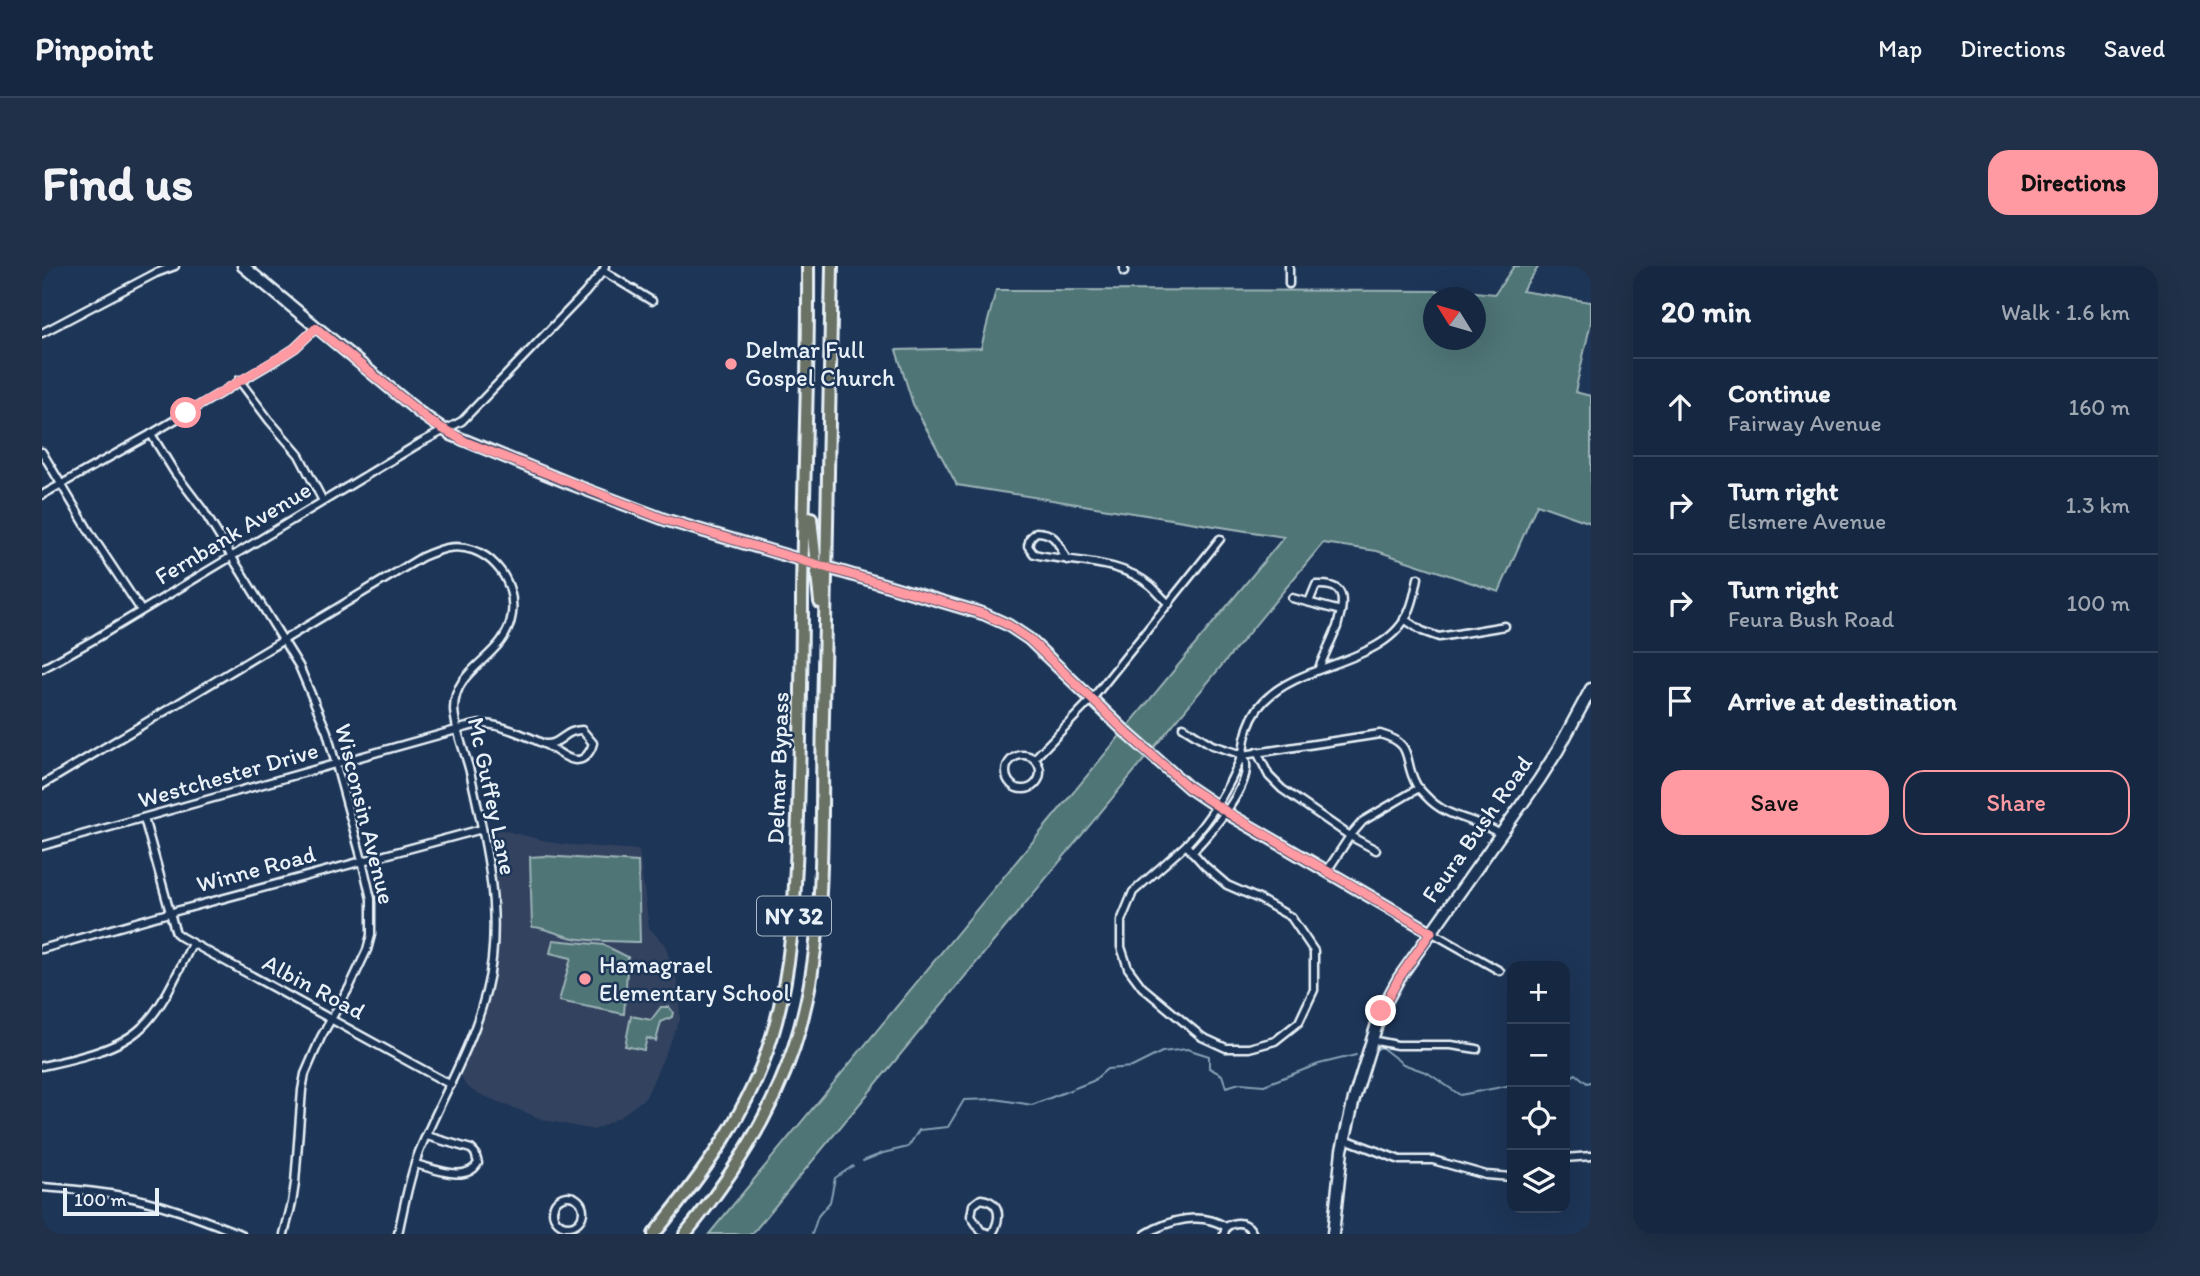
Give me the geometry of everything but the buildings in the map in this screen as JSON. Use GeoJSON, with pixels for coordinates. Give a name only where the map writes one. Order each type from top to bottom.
{"type":"FeatureCollection","features":[{"type":"Feature","properties":{"kind":"main road"},"geometry":{"type":"LineString","coordinates":[[243,266],[444,430],[549,475],[666,520],[984,614],[1008,625],[1029,639],[1167,770],[1221,809],[1431,932]]}},
{"type":"Feature","properties":{"kind":"main road","name":"Delmar Bypass"},"geometry":{"type":"LineString","coordinates":[[654,1234],[704,1171],[732,1129],[771,1039],[786,984],[795,904],[802,687],[808,266]]}},
{"type":"Feature","properties":{"kind":"main road","name":"Delmar Bypass"},"geometry":{"type":"LineString","coordinates":[[685,1234],[732,1172],[760,1125],[786,1070],[804,1012],[814,961],[819,892],[828,569],[832,266]]}},
{"type":"Feature","properties":{"kind":"main road"},"geometry":{"type":"LineString","coordinates":[[806,435],[811,530],[820,594],[823,706]]}},
{"type":"Feature","properties":{"kind":"main road","name":"Feura Bush Road"},"geometry":{"type":"LineString","coordinates":[[1333,1234],[1345,1139],[1381,1011],[1399,978],[1558,750],[1591,689]]}},
{"type":"Feature","properties":{"kind":"street"},"geometry":{"type":"LineString","coordinates":[[42,333],[174,266]]}},
{"type":"Feature","properties":{"kind":"street"},"geometry":{"type":"LineString","coordinates":[[1289,266],[1289,284]]}},
{"type":"Feature","properties":{"kind":"street"},"geometry":{"type":"LineString","coordinates":[[604,269],[652,301]]}},
{"type":"Feature","properties":{"kind":"street","name":"Fernbank Avenue"},"geometry":{"type":"LineString","coordinates":[[42,669],[462,421],[604,269]]}},
{"type":"Feature","properties":{"kind":"street"},"geometry":{"type":"LineString","coordinates":[[42,495],[295,348],[316,328]]}},
{"type":"Feature","properties":{"kind":"street"},"geometry":{"type":"LineString","coordinates":[[240,380],[268,420],[299,455],[323,501]]}},
{"type":"Feature","properties":{"kind":"street","name":"Wisconsin Avenue"},"geometry":{"type":"LineString","coordinates":[[151,434],[175,473],[203,510],[299,666],[316,704],[335,765],[371,899],[371,935],[359,968],[311,1055],[302,1090],[295,1184],[284,1234]]}},
{"type":"Feature","properties":{"kind":"street"},"geometry":{"type":"LineString","coordinates":[[42,452],[92,536],[141,610]]}},
{"type":"Feature","properties":{"kind":"street"},"geometry":{"type":"LineString","coordinates":[[1067,560],[1054,537],[1047,532],[1035,532],[1030,538],[1028,546],[1034,554],[1067,560],[1101,564],[1135,575],[1150,585],[1169,604]]}},
{"type":"Feature","properties":{"kind":"street"},"geometry":{"type":"LineString","coordinates":[[1034,759],[1092,699],[1220,539]]}},
{"type":"Feature","properties":{"kind":"street","name":"Mc Guffey Lane"},"geometry":{"type":"LineString","coordinates":[[283,640],[374,584],[435,551],[457,546],[482,554],[493,562],[508,581],[512,594],[510,623],[500,642],[467,674],[457,691],[454,709],[491,874],[494,905],[492,961],[476,1027],[415,1164],[398,1234]]}},
{"type":"Feature","properties":{"kind":"street"},"geometry":{"type":"LineString","coordinates":[[1192,852],[1210,834],[1242,755],[1250,722],[1263,701],[1285,685],[1319,668],[1377,647],[1391,636],[1410,610],[1418,578]]}},
{"type":"Feature","properties":{"kind":"street"},"geometry":{"type":"LineString","coordinates":[[1309,602],[1316,585],[1340,590],[1343,595],[1336,627],[1319,668]]}},
{"type":"Feature","properties":{"kind":"street"},"geometry":{"type":"LineString","coordinates":[[1292,598],[1341,611]]}},
{"type":"Feature","properties":{"kind":"street"},"geometry":{"type":"LineString","coordinates":[[1404,619],[1422,631],[1439,637],[1505,626]]}},
{"type":"Feature","properties":{"kind":"street"},"geometry":{"type":"LineString","coordinates":[[42,785],[283,640]]}},
{"type":"Feature","properties":{"kind":"street","name":"Westchester Drive"},"geometry":{"type":"LineString","coordinates":[[42,846],[457,729],[484,724],[496,726],[545,744],[571,759],[578,760],[586,757],[593,743],[582,730],[572,730],[555,743],[545,744]]}},
{"type":"Feature","properties":{"kind":"street"},"geometry":{"type":"LineString","coordinates":[[1183,727],[1212,745],[1242,755],[1380,734],[1392,738],[1401,744],[1408,756],[1419,788],[1440,810],[1483,824],[1500,834]]}},
{"type":"Feature","properties":{"kind":"street"},"geometry":{"type":"LineString","coordinates":[[1257,752],[1269,776],[1282,789],[1350,836],[1376,850]]}},
{"type":"Feature","properties":{"kind":"street"},"geometry":{"type":"LineString","coordinates":[[1186,845],[1227,885],[1291,917],[1314,951],[1314,990],[1299,1022],[1275,1041],[1249,1048],[1226,1048],[1202,1037],[1142,987],[1128,968],[1121,947],[1121,921],[1133,892],[1186,845],[1243,782],[1247,761],[1242,755]]}},
{"type":"Feature","properties":{"kind":"street"},"geometry":{"type":"LineString","coordinates":[[1018,756],[1030,756],[1034,759],[1040,769],[1039,780],[1030,788],[1014,787],[1006,773],[1010,762],[1018,756]]}},
{"type":"Feature","properties":{"kind":"street"},"geometry":{"type":"LineString","coordinates":[[1327,871],[1363,821],[1419,788]]}},
{"type":"Feature","properties":{"kind":"street","name":"Albin Road"},"geometry":{"type":"LineString","coordinates":[[145,818],[176,933],[451,1084]]}},
{"type":"Feature","properties":{"kind":"street","name":"Winne Road"},"geometry":{"type":"LineString","coordinates":[[42,949],[482,829]]}},
{"type":"Feature","properties":{"kind":"street"},"geometry":{"type":"LineString","coordinates":[[1431,932],[1500,971]]}},
{"type":"Feature","properties":{"kind":"street"},"geometry":{"type":"LineString","coordinates":[[42,1066],[67,1061],[132,1036],[144,1026],[162,1000],[192,944]]}},
{"type":"Feature","properties":{"kind":"street"},"geometry":{"type":"LineString","coordinates":[[1371,1040],[1387,1044],[1451,1045],[1477,1049]]}},
{"type":"Feature","properties":{"kind":"street"},"geometry":{"type":"LineString","coordinates":[[415,1164],[462,1174],[471,1171],[478,1163],[471,1149],[427,1136]]}},
{"type":"Feature","properties":{"kind":"street"},"geometry":{"type":"LineString","coordinates":[[1345,1139],[1400,1160],[1433,1160],[1486,1175],[1507,1177]]}},
{"type":"Feature","properties":{"kind":"street"},"geometry":{"type":"LineString","coordinates":[[1570,1158],[1591,1156]]}},
{"type":"Feature","properties":{"kind":"street"},"geometry":{"type":"LineString","coordinates":[[42,1187],[134,1198],[241,1234]]}},
{"type":"Feature","properties":{"kind":"street"},"geometry":{"type":"LineString","coordinates":[[556,1234],[563,1226],[578,1222],[583,1211],[579,1200],[573,1197],[563,1198],[554,1209],[556,1221],[563,1226]]}},
{"type":"Feature","properties":{"kind":"street"},"geometry":{"type":"LineString","coordinates":[[981,1199],[992,1202],[998,1209],[998,1221],[991,1234],[981,1231],[971,1216],[974,1205],[981,1199]]}},
{"type":"Feature","properties":{"kind":"street"},"geometry":{"type":"LineString","coordinates":[[1146,1234],[1166,1223],[1182,1219],[1216,1221],[1225,1230],[1233,1223],[1241,1222],[1250,1228],[1253,1234]]}},
{"type":"Feature","properties":{"kind":"shaded area","name":"Hamagrael Elementary School"},"geometry":{"type":"Polygon","coordinates":[[[486,826],[559,844],[639,850],[649,928],[665,945],[678,984],[680,1020],[646,1097],[620,1117],[594,1130],[544,1120],[491,1099],[465,1085],[461,1076],[483,1020],[494,975],[497,922],[491,845],[486,826]]]}},
{"type":"Feature","properties":{"kind":"green space"},"geometry":{"type":"Polygon","coordinates":[[[1514,266],[1539,266],[1522,291],[1591,302],[1591,322],[1575,392],[1591,396],[1591,523],[1537,504],[1499,592],[1377,551],[1323,543],[752,1234],[709,1234],[1284,537],[957,485],[913,404],[896,350],[981,348],[996,290],[1423,291],[1423,350],[1486,350],[1486,293],[1495,294],[1514,266]]]}},
{"type":"Feature","properties":{"kind":"green space"},"geometry":{"type":"Polygon","coordinates":[[[530,857],[638,862],[640,942],[582,939],[532,927],[530,857]]]}},
{"type":"Feature","properties":{"kind":"green space"},"geometry":{"type":"Polygon","coordinates":[[[553,940],[604,945],[628,957],[624,1014],[559,1001],[571,958],[550,953],[553,940]]]}},
{"type":"Feature","properties":{"kind":"green space"},"geometry":{"type":"Polygon","coordinates":[[[661,1007],[669,1007],[673,1012],[672,1017],[661,1022],[656,1041],[647,1038],[644,1050],[625,1046],[631,1016],[651,1020],[661,1007]]]}},
{"type":"Feature","properties":{"kind":"waterway"},"geometry":{"type":"LineString","coordinates":[[1377,1049],[1381,1047],[1403,1064],[1428,1073],[1460,1095],[1507,1086]]}},
{"type":"Feature","properties":{"kind":"waterway"},"geometry":{"type":"LineString","coordinates":[[863,1161],[908,1147],[919,1130],[948,1127],[964,1100],[995,1099],[1032,1105],[1093,1081],[1107,1069],[1132,1067],[1162,1052],[1187,1049],[1209,1056],[1209,1068],[1222,1075],[1226,1087],[1240,1083],[1264,1085],[1319,1064],[1356,1055]]}},
{"type":"Feature","properties":{"kind":"waterway"},"geometry":{"type":"LineString","coordinates":[[1570,1077],[1576,1074],[1587,1083],[1591,1082]]}},
{"type":"Feature","properties":{"kind":"waterway"},"geometry":{"type":"LineString","coordinates":[[812,1234],[818,1216],[830,1202],[835,1178],[853,1166]]}},
{"type":"Feature","properties":{"kind":"place","name":"Delmar Full Gospel Church"},"geometry":{"type":"Point","coordinates":[731,364]}},
{"type":"Feature","properties":{"kind":"place","name":"Hamagrael Elementary School"},"geometry":{"type":"Point","coordinates":[585,979]}},
{"type":"Feature","properties":{"kind":"route"},"geometry":{"type":"LineString","coordinates":[[186,413],[295,348],[316,328],[431,422],[466,442],[666,520],[984,614],[1008,625],[1029,639],[1188,787],[1431,932],[1399,978],[1381,1011]]}}]}
